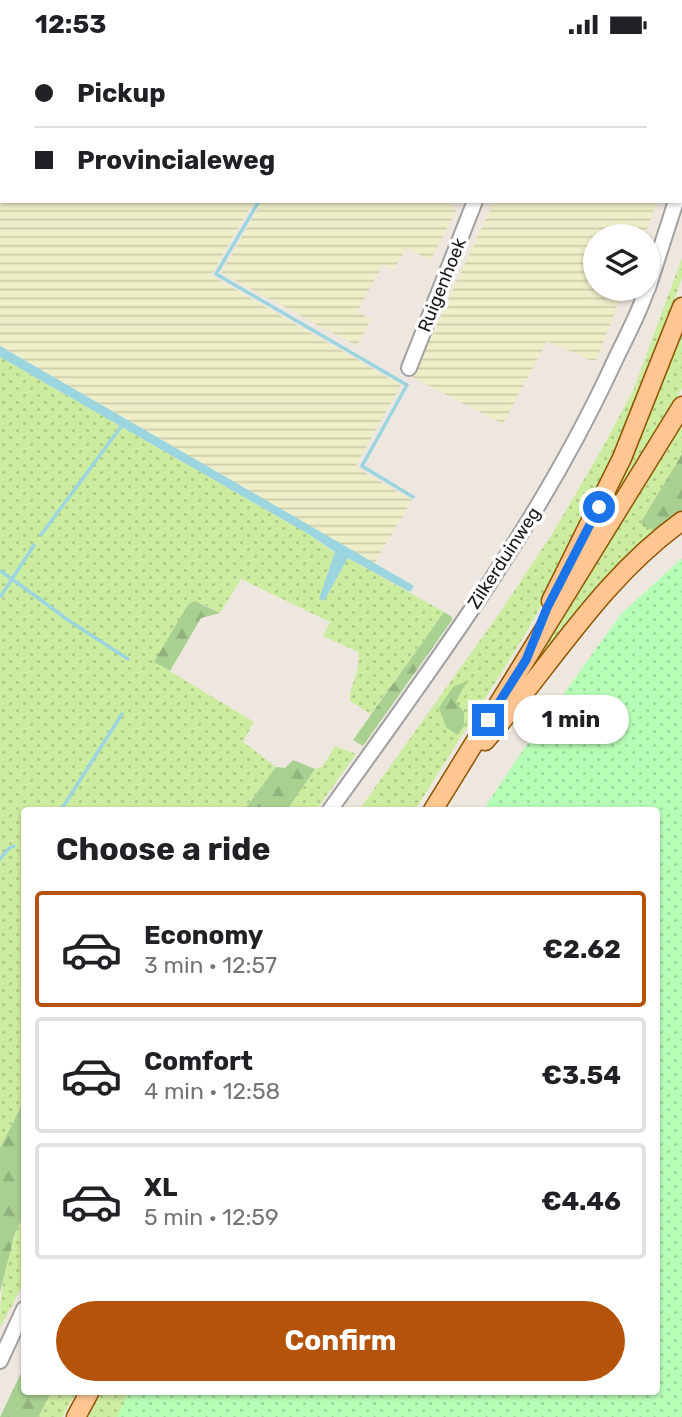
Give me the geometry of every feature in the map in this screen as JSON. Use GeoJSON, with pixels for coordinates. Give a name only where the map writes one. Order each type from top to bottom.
{"type":"FeatureCollection","features":[{"type":"Feature","properties":{"kind":"main road"},"geometry":{"type":"LineString","coordinates":[[526,660],[547,608],[586,534],[626,447],[682,307]]}},
{"type":"Feature","properties":{"kind":"main road"},"geometry":{"type":"LineString","coordinates":[[435,807],[682,406]]}},
{"type":"Feature","properties":{"kind":"main road"},"geometry":{"type":"LineString","coordinates":[[451,781],[503,721],[612,583],[642,552],[682,521]]}},
{"type":"Feature","properties":{"kind":"main road"},"geometry":{"type":"LineString","coordinates":[[76,1417],[88,1395]]}},
{"type":"Feature","properties":{"kind":"street","name":"Ruigenhoek"},"geometry":{"type":"LineString","coordinates":[[410,368],[474,203]]}},
{"type":"Feature","properties":{"kind":"street","name":"Zilkerduinweg"},"geometry":{"type":"LineString","coordinates":[[660,250],[675,203]]}},
{"type":"Feature","properties":{"kind":"street","name":"Zilkerduinweg"},"geometry":{"type":"LineString","coordinates":[[332,807],[526,528],[586,422],[641,301]]}},
{"type":"Feature","properties":{"kind":"street"},"geometry":{"type":"LineString","coordinates":[[0,1361],[21,1316]]}},
{"type":"Feature","properties":{"kind":"green space"},"geometry":{"type":"Polygon","coordinates":[[[0,203],[253,203],[211,275],[401,385],[355,467],[412,500],[374,564],[0,346],[0,203]]]}},
{"type":"Feature","properties":{"kind":"green space"},"geometry":{"type":"Polygon","coordinates":[[[261,203],[453,203],[451,207],[456,210],[431,260],[406,248],[394,270],[383,264],[357,312],[371,319],[357,346],[221,273],[261,203]]]}},
{"type":"Feature","properties":{"kind":"green space"},"geometry":{"type":"Polygon","coordinates":[[[493,203],[657,203],[649,224],[583,224],[583,301],[619,301],[596,360],[592,361],[547,341],[503,424],[412,377],[493,203]]]}},
{"type":"Feature","properties":{"kind":"green space"},"geometry":{"type":"Polygon","coordinates":[[[682,258],[682,278],[608,469],[555,581],[523,638],[417,807],[361,807],[501,611],[554,531],[633,391],[682,258]]]}},
{"type":"Feature","properties":{"kind":"green space"},"geometry":{"type":"Polygon","coordinates":[[[682,318],[682,388],[584,552],[682,318]]]}},
{"type":"Feature","properties":{"kind":"green space"},"geometry":{"type":"Polygon","coordinates":[[[0,357],[310,535],[335,553],[320,599],[324,601],[348,558],[444,612],[371,714],[350,701],[358,667],[358,652],[323,636],[330,622],[241,579],[220,613],[201,603],[189,605],[155,662],[254,722],[243,742],[276,767],[246,807],[21,807],[21,1107],[0,1148],[0,357]]]}},
{"type":"Feature","properties":{"kind":"green space"},"geometry":{"type":"Polygon","coordinates":[[[682,423],[682,454],[641,522],[682,516],[509,702],[682,423]]]}},
{"type":"Feature","properties":{"kind":"green space"},"geometry":{"type":"Polygon","coordinates":[[[682,454],[682,516],[653,530],[643,526],[641,522],[682,454]]]}},
{"type":"Feature","properties":{"kind":"green space"},"geometry":{"type":"Polygon","coordinates":[[[682,558],[682,1417],[117,1417],[127,1395],[660,1395],[660,807],[485,807],[621,614],[682,558]]]}},
{"type":"Feature","properties":{"kind":"green space"},"geometry":{"type":"Polygon","coordinates":[[[195,601],[220,613],[201,618],[170,671],[154,662],[184,611],[195,601]]]}},
{"type":"Feature","properties":{"kind":"green space"},"geometry":{"type":"Polygon","coordinates":[[[444,612],[452,617],[452,620],[363,746],[353,740],[444,612]]]}},
{"type":"Feature","properties":{"kind":"green space"},"geometry":{"type":"Polygon","coordinates":[[[469,680],[456,702],[464,712],[464,726],[457,735],[446,727],[439,708],[453,687],[469,680]]]}},
{"type":"Feature","properties":{"kind":"green space"},"geometry":{"type":"Polygon","coordinates":[[[335,746],[356,754],[318,807],[289,807],[315,769],[323,766],[335,746]]]}},
{"type":"Feature","properties":{"kind":"green space"},"geometry":{"type":"Polygon","coordinates":[[[293,760],[315,769],[289,807],[246,807],[276,767],[285,768],[293,760]]]}},
{"type":"Feature","properties":{"kind":"green space"},"geometry":{"type":"Polygon","coordinates":[[[21,1107],[21,1220],[14,1236],[0,1292],[0,1148],[21,1107]]]}},
{"type":"Feature","properties":{"kind":"green space"},"geometry":{"type":"Polygon","coordinates":[[[21,1221],[21,1288],[0,1327],[5,1269],[21,1221]]]}},
{"type":"Feature","properties":{"kind":"green space"},"geometry":{"type":"Polygon","coordinates":[[[21,1373],[21,1395],[50,1395],[38,1417],[0,1417],[21,1373]]]}},
{"type":"Feature","properties":{"kind":"green space"},"geometry":{"type":"Polygon","coordinates":[[[50,1395],[75,1395],[62,1417],[38,1417],[50,1395]]]}},
{"type":"Feature","properties":{"kind":"green space"},"geometry":{"type":"Polygon","coordinates":[[[100,1395],[132,1395],[125,1417],[88,1417],[100,1395]]]}},
{"type":"Feature","properties":{"kind":"water"},"geometry":{"type":"Polygon","coordinates":[[[0,346],[414,586],[410,592],[348,558],[324,601],[319,599],[335,552],[310,535],[0,357],[0,346]]]}},
{"type":"Feature","properties":{"kind":"waterway"},"geometry":{"type":"LineString","coordinates":[[258,203],[216,274],[407,385],[362,466],[413,497]]}},
{"type":"Feature","properties":{"kind":"waterway"},"geometry":{"type":"LineString","coordinates":[[41,535],[123,424]]}},
{"type":"Feature","properties":{"kind":"waterway"},"geometry":{"type":"LineString","coordinates":[[0,571],[12,579],[34,545]]}},
{"type":"Feature","properties":{"kind":"waterway"},"geometry":{"type":"LineString","coordinates":[[1,596],[12,579],[128,659]]}},
{"type":"Feature","properties":{"kind":"waterway"},"geometry":{"type":"LineString","coordinates":[[63,807],[122,714]]}},
{"type":"Feature","properties":{"kind":"waterway"},"geometry":{"type":"LineString","coordinates":[[0,859],[14,846]]}},
{"type":"Feature","properties":{"kind":"route"},"geometry":{"type":"LineString","coordinates":[[488,720],[526,660],[547,608],[599,507]]}}]}
